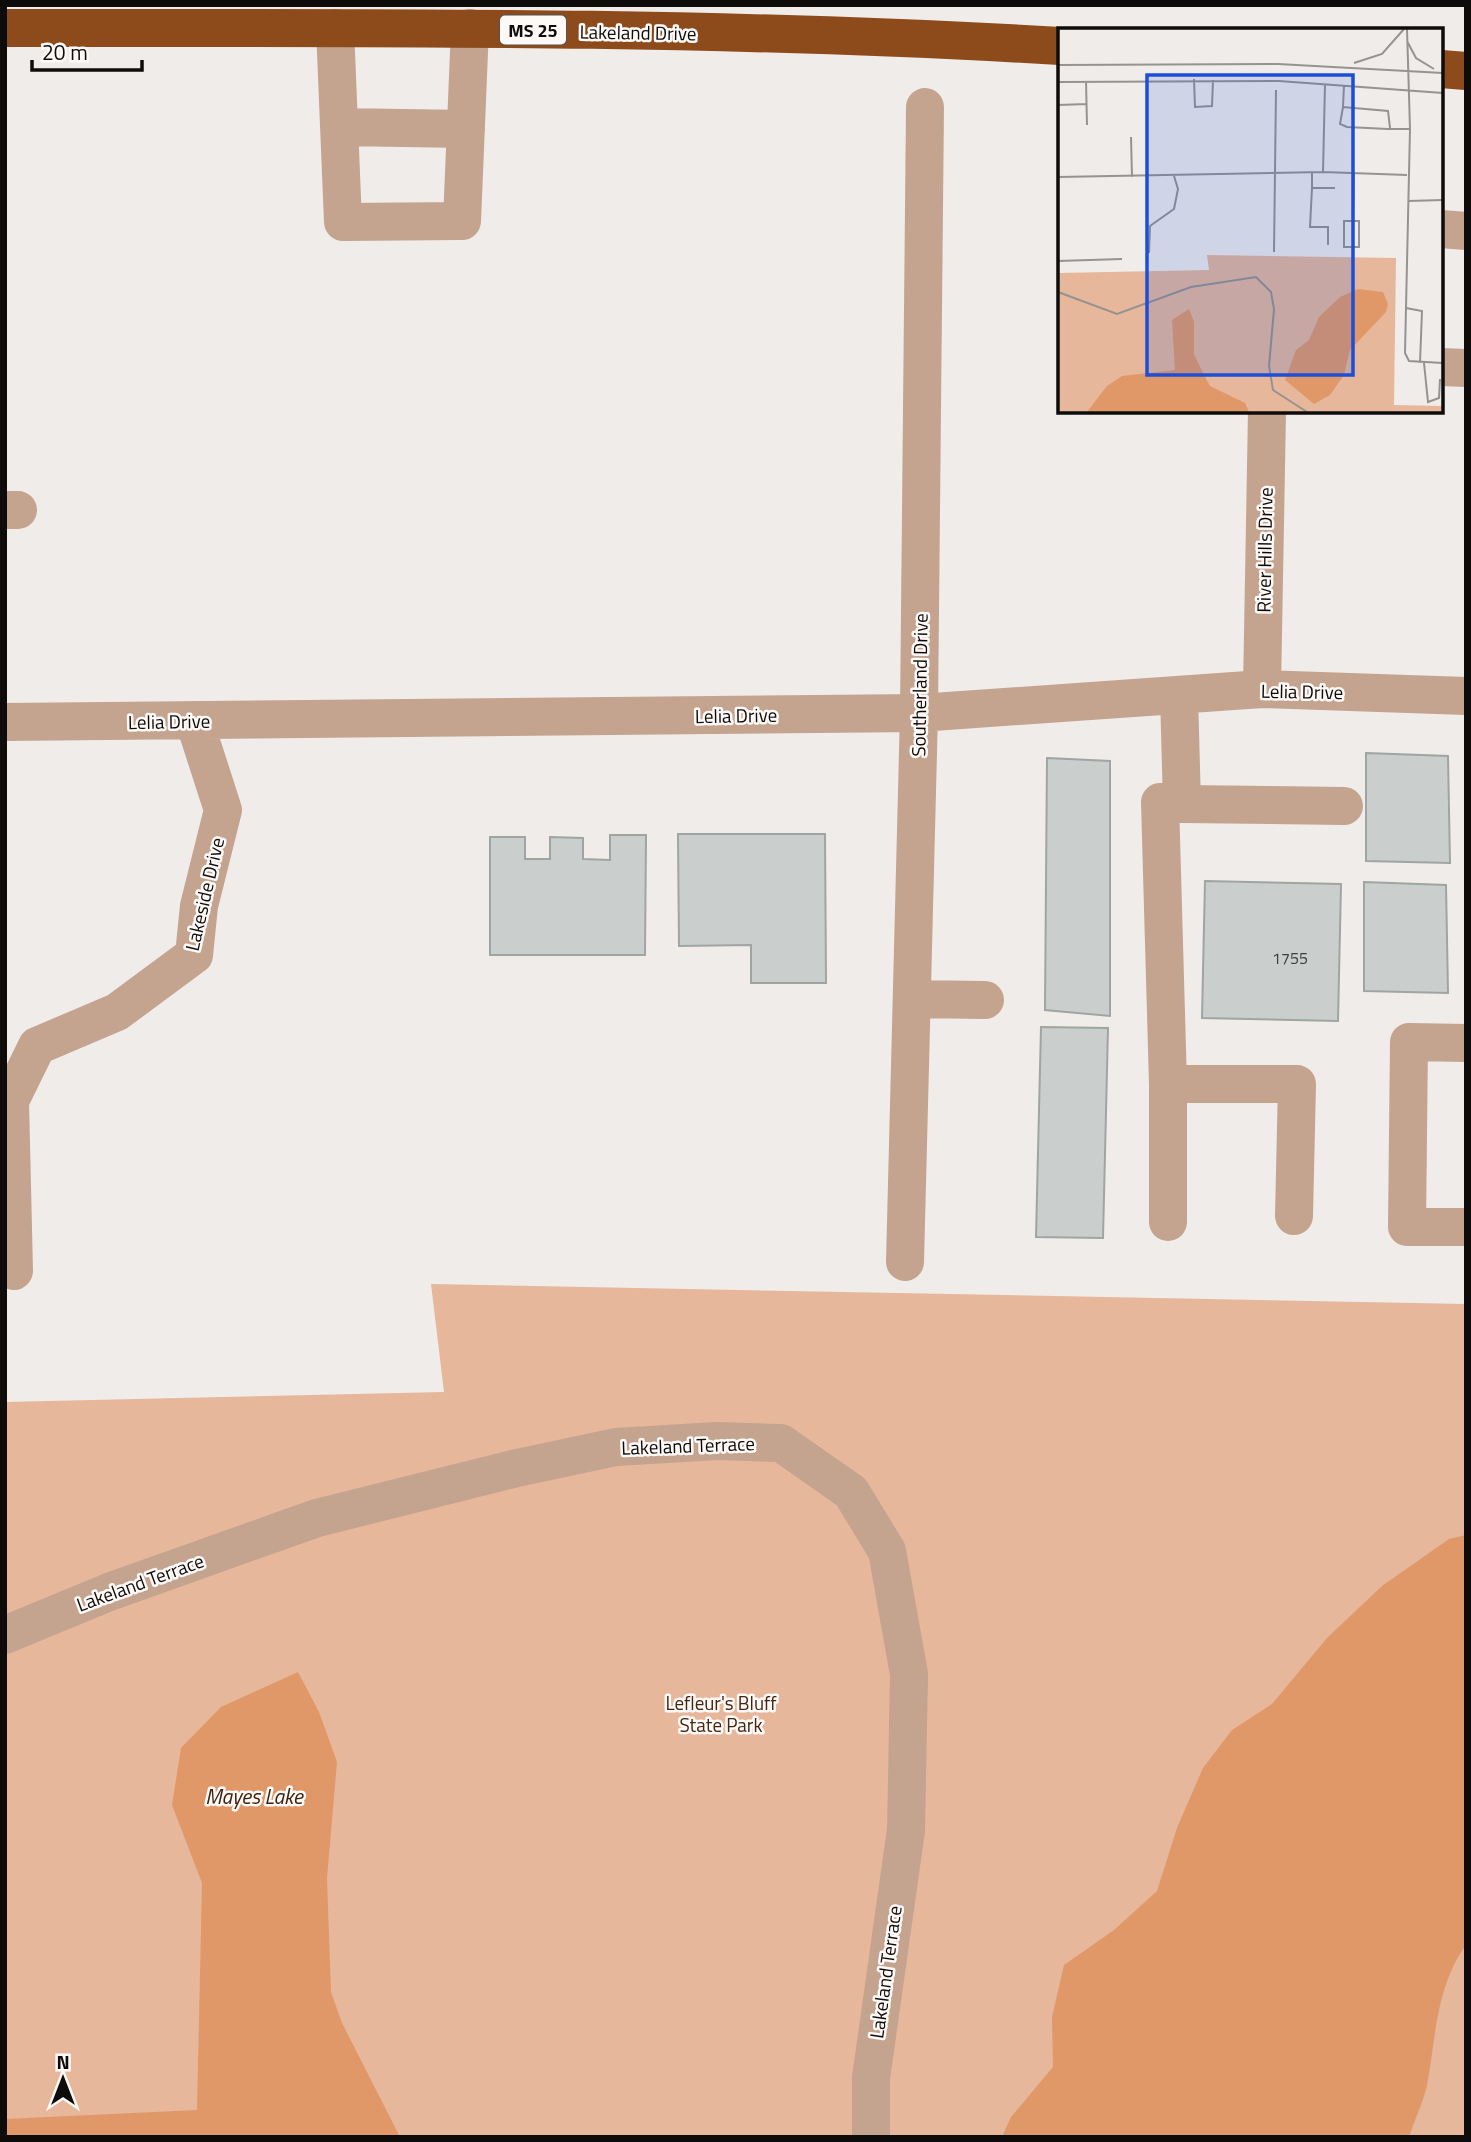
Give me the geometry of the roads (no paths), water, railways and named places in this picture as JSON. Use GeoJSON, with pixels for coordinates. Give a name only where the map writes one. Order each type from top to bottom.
{"type":"FeatureCollection","features":[{"type":"Feature","properties":{"kind":"highway","name":"Lakeland Drive"},"geometry":{"type":"LineString","coordinates":[[5,28],[470,28],[941,39],[1058,46]]}},
{"type":"Feature","properties":{"kind":"highway"},"geometry":{"type":"LineString","coordinates":[[1443,69],[1466,71]]}},
{"type":"Feature","properties":{"kind":"street"},"geometry":{"type":"LineString","coordinates":[[335,28],[343,222],[462,221],[470,28]]}},
{"type":"Feature","properties":{"kind":"street","name":"Southerland Drive"},"geometry":{"type":"LineString","coordinates":[[905,1262],[919,713],[925,107]]}},
{"type":"Feature","properties":{"kind":"street"},"geometry":{"type":"LineString","coordinates":[[340,127],[466,129]]}},
{"type":"Feature","properties":{"kind":"street"},"geometry":{"type":"LineString","coordinates":[[1443,229],[1466,231]]}},
{"type":"Feature","properties":{"kind":"street"},"geometry":{"type":"LineString","coordinates":[[1443,367],[1466,368]]}},
{"type":"Feature","properties":{"kind":"street","name":"River Hills Drive"},"geometry":{"type":"LineString","coordinates":[[1262,689],[1267,413]]}},
{"type":"Feature","properties":{"kind":"street","name":"Lelia Drive"},"geometry":{"type":"LineString","coordinates":[[5,722],[919,713],[1262,689],[1466,696]]}},
{"type":"Feature","properties":{"kind":"street"},"geometry":{"type":"LineString","coordinates":[[1180,695],[1182,804]]}},
{"type":"Feature","properties":{"kind":"street","name":"Lakeside Drive"},"geometry":{"type":"LineString","coordinates":[[14,1271],[10,1101],[19,1077],[37,1046],[117,1012],[194,955],[199,906],[223,810],[194,720]]}},
{"type":"Feature","properties":{"kind":"street"},"geometry":{"type":"LineString","coordinates":[[1168,1222],[1168,1084],[1160,802],[1343,806]]}},
{"type":"Feature","properties":{"kind":"street"},"geometry":{"type":"LineString","coordinates":[[912,999],[985,1000]]}},
{"type":"Feature","properties":{"kind":"street"},"geometry":{"type":"LineString","coordinates":[[1466,1043],[1409,1042],[1407,1227],[1466,1227]]}},
{"type":"Feature","properties":{"kind":"street"},"geometry":{"type":"LineString","coordinates":[[1168,1084],[1297,1084],[1294,1216]]}},
{"type":"Feature","properties":{"kind":"street","name":"Lakeland Terrace"},"geometry":{"type":"LineString","coordinates":[[5,1635],[109,1592],[317,1518],[490,1475],[616,1447],[718,1441],[781,1443],[851,1492],[887,1551],[909,1674],[906,1830],[871,2078],[871,2137]]}},
{"type":"Feature","properties":{"kind":"water"},"geometry":{"type":"Polygon","coordinates":[[[1466,1535],[1466,1945],[1456,1960],[1443,1993],[1427,2087],[1409,2137],[1002,2137],[1011,2117],[1053,2067],[1052,2017],[1064,1965],[1114,1930],[1157,1891],[1177,1828],[1203,1768],[1232,1730],[1272,1704],[1327,1638],[1382,1586],[1449,1539],[1466,1535]]]}},
{"type":"Feature","properties":{"kind":"water","name":"Mayes Lake"},"geometry":{"type":"Polygon","coordinates":[[[298,1672],[319,1712],[337,1762],[327,1878],[331,1992],[342,2023],[400,2137],[5,2137],[5,2119],[197,2110],[202,1883],[172,1805],[181,1748],[221,1707],[298,1672]]]}},
{"type":"Feature","properties":{"kind":"park label","name":"Lefleur's Bluff State Park"},"geometry":{"type":"Point","coordinates":[721,1713]}}]}
